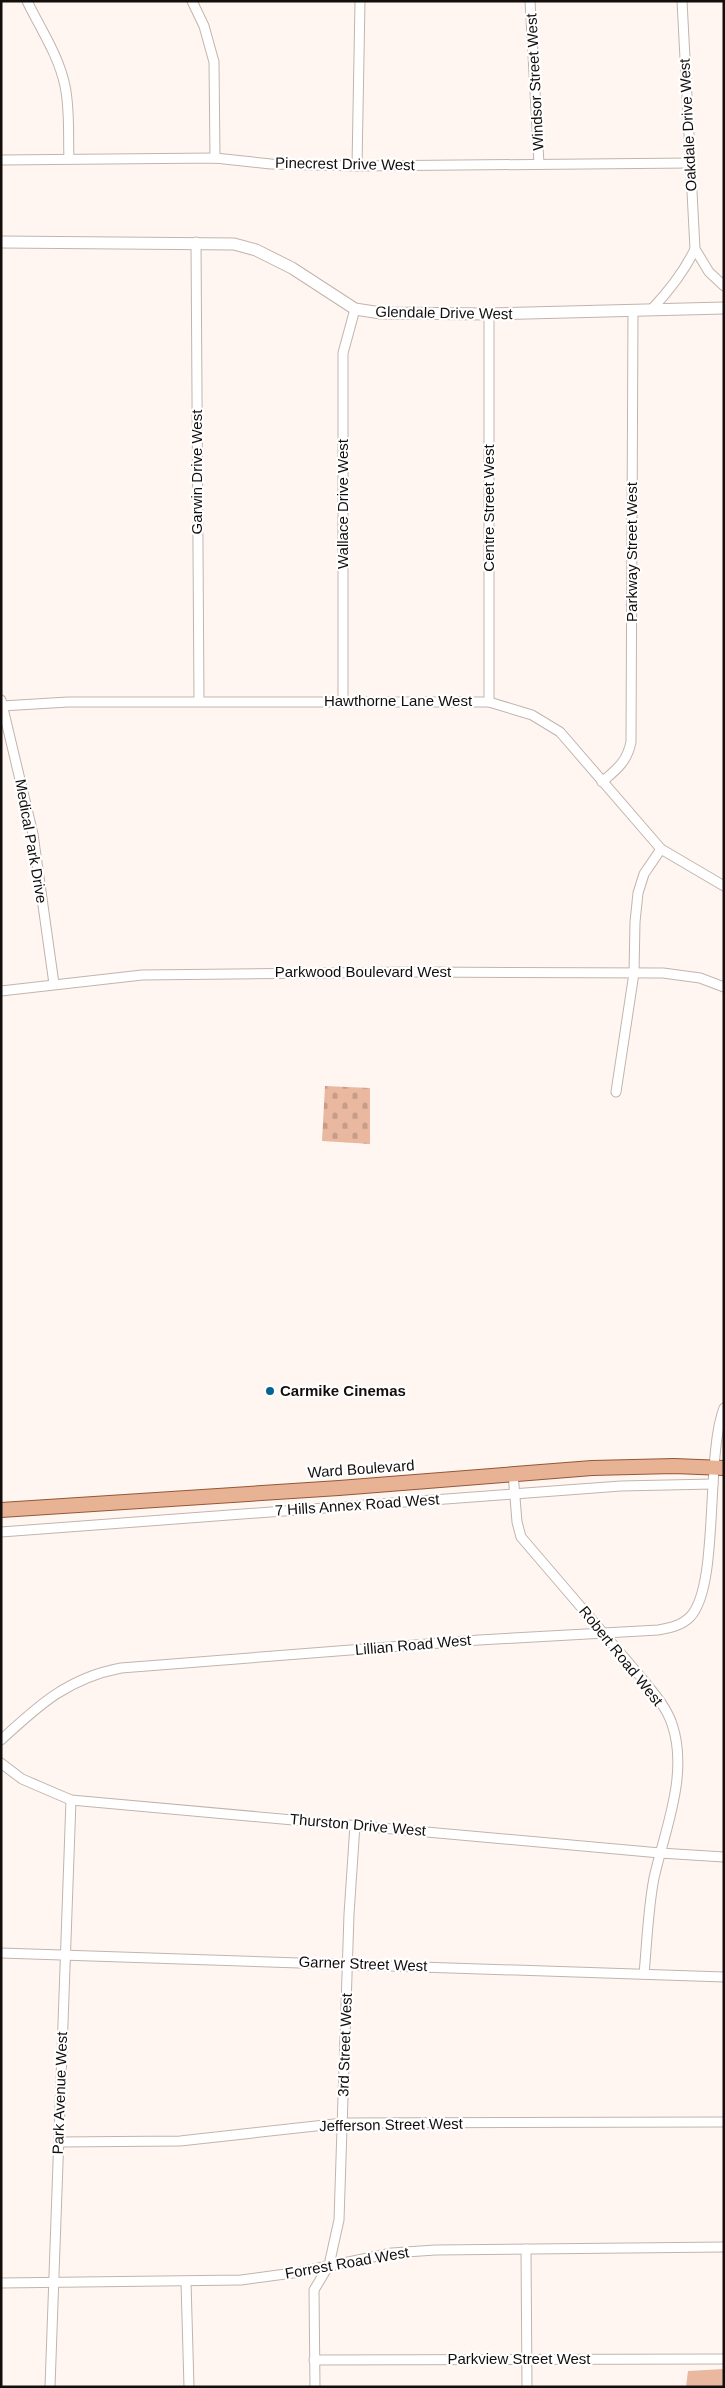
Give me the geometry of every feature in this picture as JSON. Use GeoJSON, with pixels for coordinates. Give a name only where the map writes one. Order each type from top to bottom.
{"type":"FeatureCollection","features":[{"type":"Feature","properties":{"kind":"main road","name":"Ward Boulevard"},"geometry":{"type":"LineString","coordinates":[[1,1510],[339,1488],[513,1473],[649,1466],[719,1467]]}},
{"type":"Feature","properties":{"kind":"street"},"geometry":{"type":"LineString","coordinates":[[27,1],[54,55],[65,85],[68,105],[69,159]]}},
{"type":"Feature","properties":{"kind":"street"},"geometry":{"type":"LineString","coordinates":[[192,1],[204,26],[214,62],[215,158]]}},
{"type":"Feature","properties":{"kind":"street"},"geometry":{"type":"LineString","coordinates":[[357,166],[360,1]]}},
{"type":"Feature","properties":{"kind":"street","name":"Windsor Street West"},"geometry":{"type":"LineString","coordinates":[[530,1],[539,164]]}},
{"type":"Feature","properties":{"kind":"street","name":"Oakdale Drive West"},"geometry":{"type":"LineString","coordinates":[[682,1],[695,249],[709,272],[724,286]]}},
{"type":"Feature","properties":{"kind":"street","name":"Pinecrest Drive West"},"geometry":{"type":"LineString","coordinates":[[1,160],[215,158],[271,164],[357,166],[690,163]]}},
{"type":"Feature","properties":{"kind":"street","name":"Glendale Drive West"},"geometry":{"type":"LineString","coordinates":[[1,242],[196,242],[234,244],[256,250],[292,268],[355,309],[416,315],[724,308]]}},
{"type":"Feature","properties":{"kind":"street","name":"Garwin Drive West"},"geometry":{"type":"LineString","coordinates":[[196,242],[199,701]]}},
{"type":"Feature","properties":{"kind":"street"},"geometry":{"type":"LineString","coordinates":[[651,310],[671,289],[685,269],[695,249]]}},
{"type":"Feature","properties":{"kind":"street","name":"Wallace Drive West"},"geometry":{"type":"LineString","coordinates":[[343,701],[343,354],[355,309]]}},
{"type":"Feature","properties":{"kind":"street","name":"Parkway Street West"},"geometry":{"type":"LineString","coordinates":[[602,782],[623,764],[631,742],[634,311]]}},
{"type":"Feature","properties":{"kind":"street","name":"Centre Street West"},"geometry":{"type":"LineString","coordinates":[[489,314],[489,702]]}},
{"type":"Feature","properties":{"kind":"street","name":"Hawthorne Lane West"},"geometry":{"type":"LineString","coordinates":[[2,703],[199,701],[489,702],[532,715],[560,732],[660,849],[724,886]]}},
{"type":"Feature","properties":{"kind":"street","name":"Medical Park Drive"},"geometry":{"type":"LineString","coordinates":[[2,703],[33,834],[54,984]]}},
{"type":"Feature","properties":{"kind":"street"},"geometry":{"type":"LineString","coordinates":[[616,1092],[634,974],[635,922],[638,893],[644,874],[660,849]]}},
{"type":"Feature","properties":{"kind":"street","name":"Parkwood Boulevard West"},"geometry":{"type":"LineString","coordinates":[[1,991],[142,975],[221,973],[682,974],[700,978],[724,987]]}},
{"type":"Feature","properties":{"kind":"street"},"geometry":{"type":"LineString","coordinates":[[719,1467],[718,1428],[724,1408]]}},
{"type":"Feature","properties":{"kind":"street","name":"Lillian Road West"},"geometry":{"type":"LineString","coordinates":[[1,1740],[50,1696],[64,1687],[88,1676],[120,1668],[479,1640],[658,1630],[676,1626],[689,1618],[695,1611],[705,1583],[713,1484],[719,1467]]}},
{"type":"Feature","properties":{"kind":"street","name":"Robert Road West"},"geometry":{"type":"LineString","coordinates":[[513,1473],[517,1522],[522,1537],[658,1698],[672,1724],[678,1754],[677,1785],[654,1881],[644,1974]]}},
{"type":"Feature","properties":{"kind":"street","name":"7 Hills Annex Road West"},"geometry":{"type":"LineString","coordinates":[[1,1532],[514,1493],[621,1486],[713,1484]]}},
{"type":"Feature","properties":{"kind":"street","name":"Thurston Drive West"},"geometry":{"type":"LineString","coordinates":[[1,1763],[22,1779],[71,1800],[660,1853],[724,1856]]}},
{"type":"Feature","properties":{"kind":"street","name":"Park Avenue West"},"geometry":{"type":"LineString","coordinates":[[50,2387],[71,1800]]}},
{"type":"Feature","properties":{"kind":"street","name":"3rd Street West"},"geometry":{"type":"LineString","coordinates":[[315,2387],[314,2290],[329,2265],[339,2220],[347,1964],[356,1825]]}},
{"type":"Feature","properties":{"kind":"street","name":"Garner Street West"},"geometry":{"type":"LineString","coordinates":[[1,1953],[724,1977]]}},
{"type":"Feature","properties":{"kind":"street","name":"Jefferson Street West"},"geometry":{"type":"LineString","coordinates":[[58,2142],[180,2141],[342,2123],[724,2122]]}},
{"type":"Feature","properties":{"kind":"street","name":"Forrest Road West"},"geometry":{"type":"LineString","coordinates":[[1,2283],[186,2282],[252,2279],[392,2253],[435,2250],[724,2247]]}},
{"type":"Feature","properties":{"kind":"street"},"geometry":{"type":"LineString","coordinates":[[526,2249],[527,2387]]}},
{"type":"Feature","properties":{"kind":"street"},"geometry":{"type":"LineString","coordinates":[[186,2282],[190,2387]]}},
{"type":"Feature","properties":{"kind":"street","name":"Parkview Street West"},"geometry":{"type":"LineString","coordinates":[[314,2360],[724,2359]]}},
{"type":"Feature","properties":{"kind":"green space"},"geometry":{"type":"Polygon","coordinates":[[[325,1086],[370,1088],[370,1144],[322,1141],[325,1086]]]}},
{"type":"Feature","properties":{"kind":"green space"},"geometry":{"type":"Polygon","coordinates":[[[724,2369],[724,2387],[686,2387],[688,2371],[724,2369]]]}},
{"type":"Feature","properties":{"kind":"place","name":"Carmike Cinemas"},"geometry":{"type":"Point","coordinates":[270,1391]}}]}
